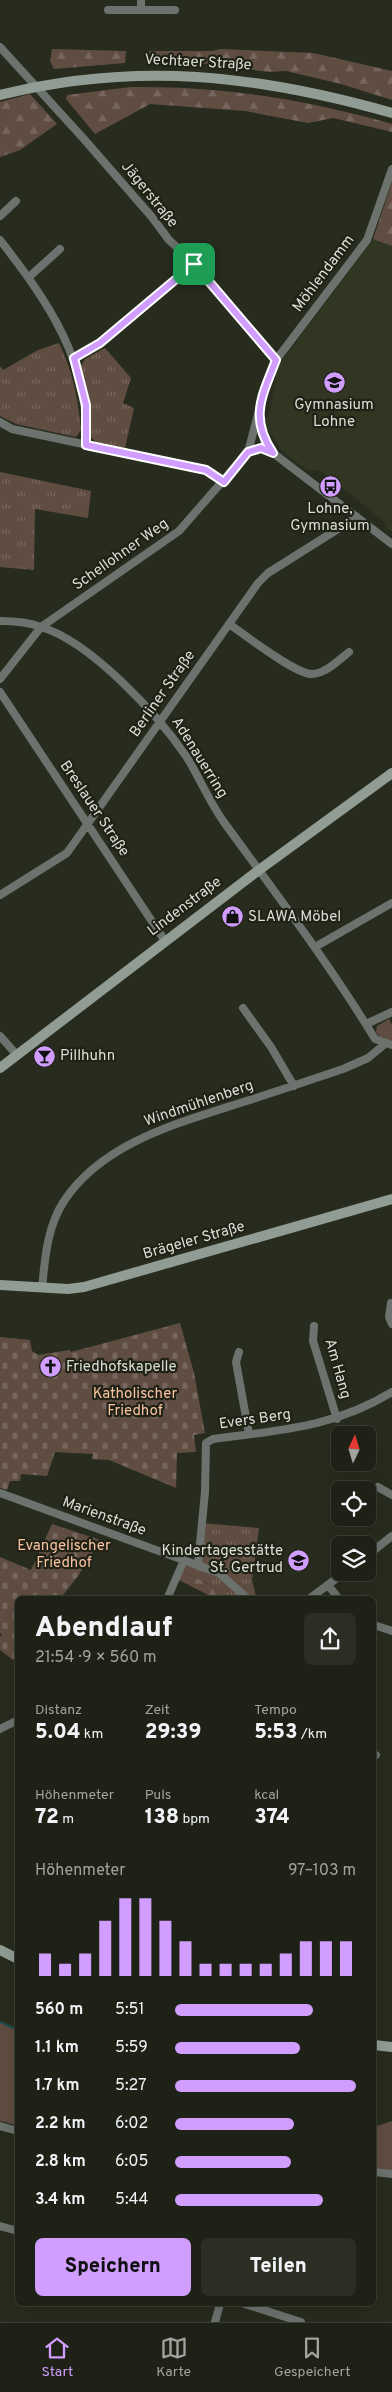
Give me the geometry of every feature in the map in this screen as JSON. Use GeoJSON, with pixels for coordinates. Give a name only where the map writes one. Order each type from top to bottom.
{"type":"FeatureCollection","features":[{"type":"Feature","properties":{"kind":"street"},"geometry":{"type":"LineString","coordinates":[[141,0],[141,10]]}},
{"type":"Feature","properties":{"kind":"street"},"geometry":{"type":"LineString","coordinates":[[108,10],[175,10]]}},
{"type":"Feature","properties":{"kind":"street","name":"Jägerstraße"},"geometry":{"type":"LineString","coordinates":[[0,47],[151,216],[168,240],[194,264],[276,360]]}},
{"type":"Feature","properties":{"kind":"street","name":"Vechtaer Straße"},"geometry":{"type":"LineString","coordinates":[[0,94],[67,80],[133,74],[184,75],[261,82],[293,88],[392,113]]}},
{"type":"Feature","properties":{"kind":"street","name":"Möhlendamm"},"geometry":{"type":"LineString","coordinates":[[276,360],[367,240],[392,169]]}},
{"type":"Feature","properties":{"kind":"street"},"geometry":{"type":"LineString","coordinates":[[0,216],[16,201]]}},
{"type":"Feature","properties":{"kind":"street"},"geometry":{"type":"LineString","coordinates":[[0,240],[47,304],[74,358],[86,405],[86,445]]}},
{"type":"Feature","properties":{"kind":"street"},"geometry":{"type":"LineString","coordinates":[[29,277],[60,249]]}},
{"type":"Feature","properties":{"kind":"street"},"geometry":{"type":"LineString","coordinates":[[74,358],[100,343],[194,264]]}},
{"type":"Feature","properties":{"kind":"street","name":"Schellohner Weg"},"geometry":{"type":"LineString","coordinates":[[0,679],[41,627],[179,531],[224,482],[248,452],[266,384],[276,360]]}},
{"type":"Feature","properties":{"kind":"street"},"geometry":{"type":"LineString","coordinates":[[258,420],[260,432],[273,453]]}},
{"type":"Feature","properties":{"kind":"street"},"geometry":{"type":"LineString","coordinates":[[0,422],[12,429],[206,470],[224,482]]}},
{"type":"Feature","properties":{"kind":"street"},"geometry":{"type":"LineString","coordinates":[[248,452],[261,448],[273,453],[392,544]]}},
{"type":"Feature","properties":{"kind":"street","name":"Berliner Straße"},"geometry":{"type":"LineString","coordinates":[[0,894],[67,853],[258,583],[268,573],[356,517]]}},
{"type":"Feature","properties":{"kind":"street","name":"Adenauerring"},"geometry":{"type":"LineString","coordinates":[[0,621],[41,627],[65,637],[84,650],[161,722],[186,757],[220,817],[315,947],[375,1039],[389,1044]]}},
{"type":"Feature","properties":{"kind":"street"},"geometry":{"type":"LineString","coordinates":[[229,624],[298,670],[312,674],[323,671],[349,652]]}},
{"type":"Feature","properties":{"kind":"street","name":"Breslauer Straße"},"geometry":{"type":"LineString","coordinates":[[0,692],[87,827],[104,847],[164,941]]}},
{"type":"Feature","properties":{"kind":"street","name":"Lindenstraße"},"geometry":{"type":"LineString","coordinates":[[0,1068],[164,941],[392,773]]}},
{"type":"Feature","properties":{"kind":"street"},"geometry":{"type":"LineString","coordinates":[[315,947],[392,903]]}},
{"type":"Feature","properties":{"kind":"street"},"geometry":{"type":"LineString","coordinates":[[243,1008],[271,1047],[294,1086]]}},
{"type":"Feature","properties":{"kind":"street"},"geometry":{"type":"LineString","coordinates":[[366,1024],[391,1015]]}},
{"type":"Feature","properties":{"kind":"street"},"geometry":{"type":"LineString","coordinates":[[0,1036],[16,1054]]}},
{"type":"Feature","properties":{"kind":"street","name":"Windmühlenberg"},"geometry":{"type":"LineString","coordinates":[[42,1288],[46,1251],[53,1223],[63,1202],[78,1182],[120,1150],[178,1123],[294,1086],[368,1058],[389,1044]]}},
{"type":"Feature","properties":{"kind":"street","name":"Brägeler Straße"},"geometry":{"type":"LineString","coordinates":[[0,1285],[68,1289],[91,1285],[392,1199]]}},
{"type":"Feature","properties":{"kind":"street"},"geometry":{"type":"LineString","coordinates":[[391,1303],[390,1317],[392,1324]]}},
{"type":"Feature","properties":{"kind":"street","name":"Am Hang"},"geometry":{"type":"LineString","coordinates":[[314,1326],[313,1341],[337,1419]]}},
{"type":"Feature","properties":{"kind":"street"},"geometry":{"type":"LineString","coordinates":[[239,1352],[236,1362],[249,1434]]}},
{"type":"Feature","properties":{"kind":"street","name":"Evers Berg"},"geometry":{"type":"LineString","coordinates":[[198,1564],[205,1492],[206,1443],[213,1439],[300,1428],[337,1419],[392,1392]]}},
{"type":"Feature","properties":{"kind":"street"},"geometry":{"type":"LineString","coordinates":[[378,1487],[392,1495]]}},
{"type":"Feature","properties":{"kind":"street","name":"Marienstraße"},"geometry":{"type":"LineString","coordinates":[[0,1493],[198,1564],[227,1578],[245,1596]]}},
{"type":"Feature","properties":{"kind":"street"},"geometry":{"type":"LineString","coordinates":[[376,1549],[392,1536]]}},
{"type":"Feature","properties":{"kind":"street"},"geometry":{"type":"LineString","coordinates":[[168,1596],[184,1560]]}},
{"type":"Feature","properties":{"kind":"street"},"geometry":{"type":"LineString","coordinates":[[313,1596],[333,1581]]}},
{"type":"Feature","properties":{"kind":"street"},"geometry":{"type":"LineString","coordinates":[[328,1585],[336,1596]]}},
{"type":"Feature","properties":{"kind":"street"},"geometry":{"type":"LineString","coordinates":[[376,1626],[392,1631]]}},
{"type":"Feature","properties":{"kind":"street"},"geometry":{"type":"LineString","coordinates":[[2,1724],[15,1721]]}},
{"type":"Feature","properties":{"kind":"street"},"geometry":{"type":"LineString","coordinates":[[0,1950],[15,1958]]}},
{"type":"Feature","properties":{"kind":"street"},"geometry":{"type":"LineString","coordinates":[[376,2045],[392,2046]]}},
{"type":"Feature","properties":{"kind":"street"},"geometry":{"type":"LineString","coordinates":[[0,2126],[15,2129]]}},
{"type":"Feature","properties":{"kind":"street"},"geometry":{"type":"LineString","coordinates":[[376,2172],[392,2174]]}},
{"type":"Feature","properties":{"kind":"street"},"geometry":{"type":"LineString","coordinates":[[0,2226],[15,2230]]}},
{"type":"Feature","properties":{"kind":"street"},"geometry":{"type":"LineString","coordinates":[[215,2322],[219,2306]]}},
{"type":"Feature","properties":{"kind":"street"},"geometry":{"type":"LineString","coordinates":[[251,2306],[302,2322]]}},
{"type":"Feature","properties":{"kind":"shaded area","name":"Gymnasium Lohne"},"geometry":{"type":"Polygon","coordinates":[[[373,239],[392,246],[392,532],[386,528],[384,521],[320,470],[308,471],[283,452],[264,424],[269,414],[278,366],[373,239]]]}},
{"type":"Feature","properties":{"kind":"green space"},"geometry":{"type":"Polygon","coordinates":[[[52,49],[126,51],[125,63],[54,69],[50,61],[52,49]]]}},
{"type":"Feature","properties":{"kind":"green space"},"geometry":{"type":"Polygon","coordinates":[[[220,49],[313,53],[392,71],[392,100],[341,84],[286,71],[269,72],[207,64],[151,63],[149,51],[213,51],[220,49]]]}},
{"type":"Feature","properties":{"kind":"green space"},"geometry":{"type":"Polygon","coordinates":[[[130,87],[198,89],[295,101],[392,124],[392,132],[333,118],[308,123],[245,111],[150,104],[95,134],[66,99],[67,95],[130,87]]]}},
{"type":"Feature","properties":{"kind":"green space"},"geometry":{"type":"Polygon","coordinates":[[[30,94],[57,124],[20,150],[0,157],[0,102],[30,94]]]}},
{"type":"Feature","properties":{"kind":"green space"},"geometry":{"type":"Polygon","coordinates":[[[392,182],[392,246],[373,239],[392,182]]]}},
{"type":"Feature","properties":{"kind":"green space"},"geometry":{"type":"Polygon","coordinates":[[[59,343],[68,364],[76,396],[81,430],[76,437],[16,424],[0,416],[0,366],[3,370],[38,350],[59,343]]]}},
{"type":"Feature","properties":{"kind":"green space"},"geometry":{"type":"Polygon","coordinates":[[[105,348],[131,378],[123,403],[134,408],[125,448],[96,442],[90,436],[90,406],[81,366],[85,359],[105,348]]]}},
{"type":"Feature","properties":{"kind":"green space"},"geometry":{"type":"Polygon","coordinates":[[[0,472],[91,491],[88,518],[35,509],[34,570],[0,567],[0,472]]]}},
{"type":"Feature","properties":{"kind":"green space"},"geometry":{"type":"Polygon","coordinates":[[[389,1019],[392,1025],[392,1041],[379,1036],[376,1032],[377,1026],[389,1019]]]}},
{"type":"Feature","properties":{"kind":"green space","name":"Katholischer Friedhof"},"geometry":{"type":"Polygon","coordinates":[[[180,1323],[194,1373],[205,1433],[194,1435],[196,1452],[177,1453],[176,1488],[109,1460],[92,1459],[93,1454],[55,1452],[47,1476],[21,1474],[20,1481],[10,1481],[7,1490],[0,1488],[0,1337],[30,1340],[32,1351],[38,1355],[70,1350],[71,1352],[180,1323]]]}},
{"type":"Feature","properties":{"kind":"green space"},"geometry":{"type":"Polygon","coordinates":[[[202,1523],[259,1528],[252,1580],[256,1596],[225,1596],[213,1586],[180,1570],[184,1560],[198,1564],[202,1523]]]}},
{"type":"Feature","properties":{"kind":"green space","name":"Evangelischer Friedhof"},"geometry":{"type":"Polygon","coordinates":[[[52,1524],[100,1540],[78,1576],[62,1596],[15,1596],[15,1658],[13,1660],[0,1650],[0,1637],[2,1634],[0,1633],[0,1557],[31,1570],[52,1524]]]}},
{"type":"Feature","properties":{"kind":"green space"},"geometry":{"type":"Polygon","coordinates":[[[180,1570],[213,1586],[225,1596],[210,1596],[179,1580],[180,1570]]]}},
{"type":"Feature","properties":{"kind":"green space"},"geometry":{"type":"Polygon","coordinates":[[[0,2021],[15,2028],[15,2125],[0,2121],[0,2021]]]}},
{"type":"Feature","properties":{"kind":"green space"},"geometry":{"type":"Polygon","coordinates":[[[392,2121],[392,2174],[376,2172],[376,2126],[392,2121]]]}},
{"type":"Feature","properties":{"kind":"waterway"},"geometry":{"type":"LineString","coordinates":[[0,2022],[15,2029]]}},
{"type":"Feature","properties":{"kind":"place","name":"Gymnasium Lohne"},"geometry":{"type":"Point","coordinates":[334,382]}},
{"type":"Feature","properties":{"kind":"place","name":"Lohne, Gymnasium"},"geometry":{"type":"Point","coordinates":[330,486]}},
{"type":"Feature","properties":{"kind":"place","name":"SLAWA Möbel"},"geometry":{"type":"Point","coordinates":[232,917]}},
{"type":"Feature","properties":{"kind":"place","name":"Pillhuhn"},"geometry":{"type":"Point","coordinates":[44,1056]}},
{"type":"Feature","properties":{"kind":"place","name":"Friedhofskapelle"},"geometry":{"type":"Point","coordinates":[50,1367]}},
{"type":"Feature","properties":{"kind":"place","name":"Kindertagesstätte St. Gertrud"},"geometry":{"type":"Point","coordinates":[299,1560]}},
{"type":"Feature","properties":{"kind":"route"},"geometry":{"type":"LineString","coordinates":[[194,264],[276,360],[266,384],[258,420],[260,432],[273,453],[261,448],[248,452],[224,482],[214,473],[206,470],[86,445],[86,405],[81,379],[74,358],[100,343],[194,264]]}}]}
